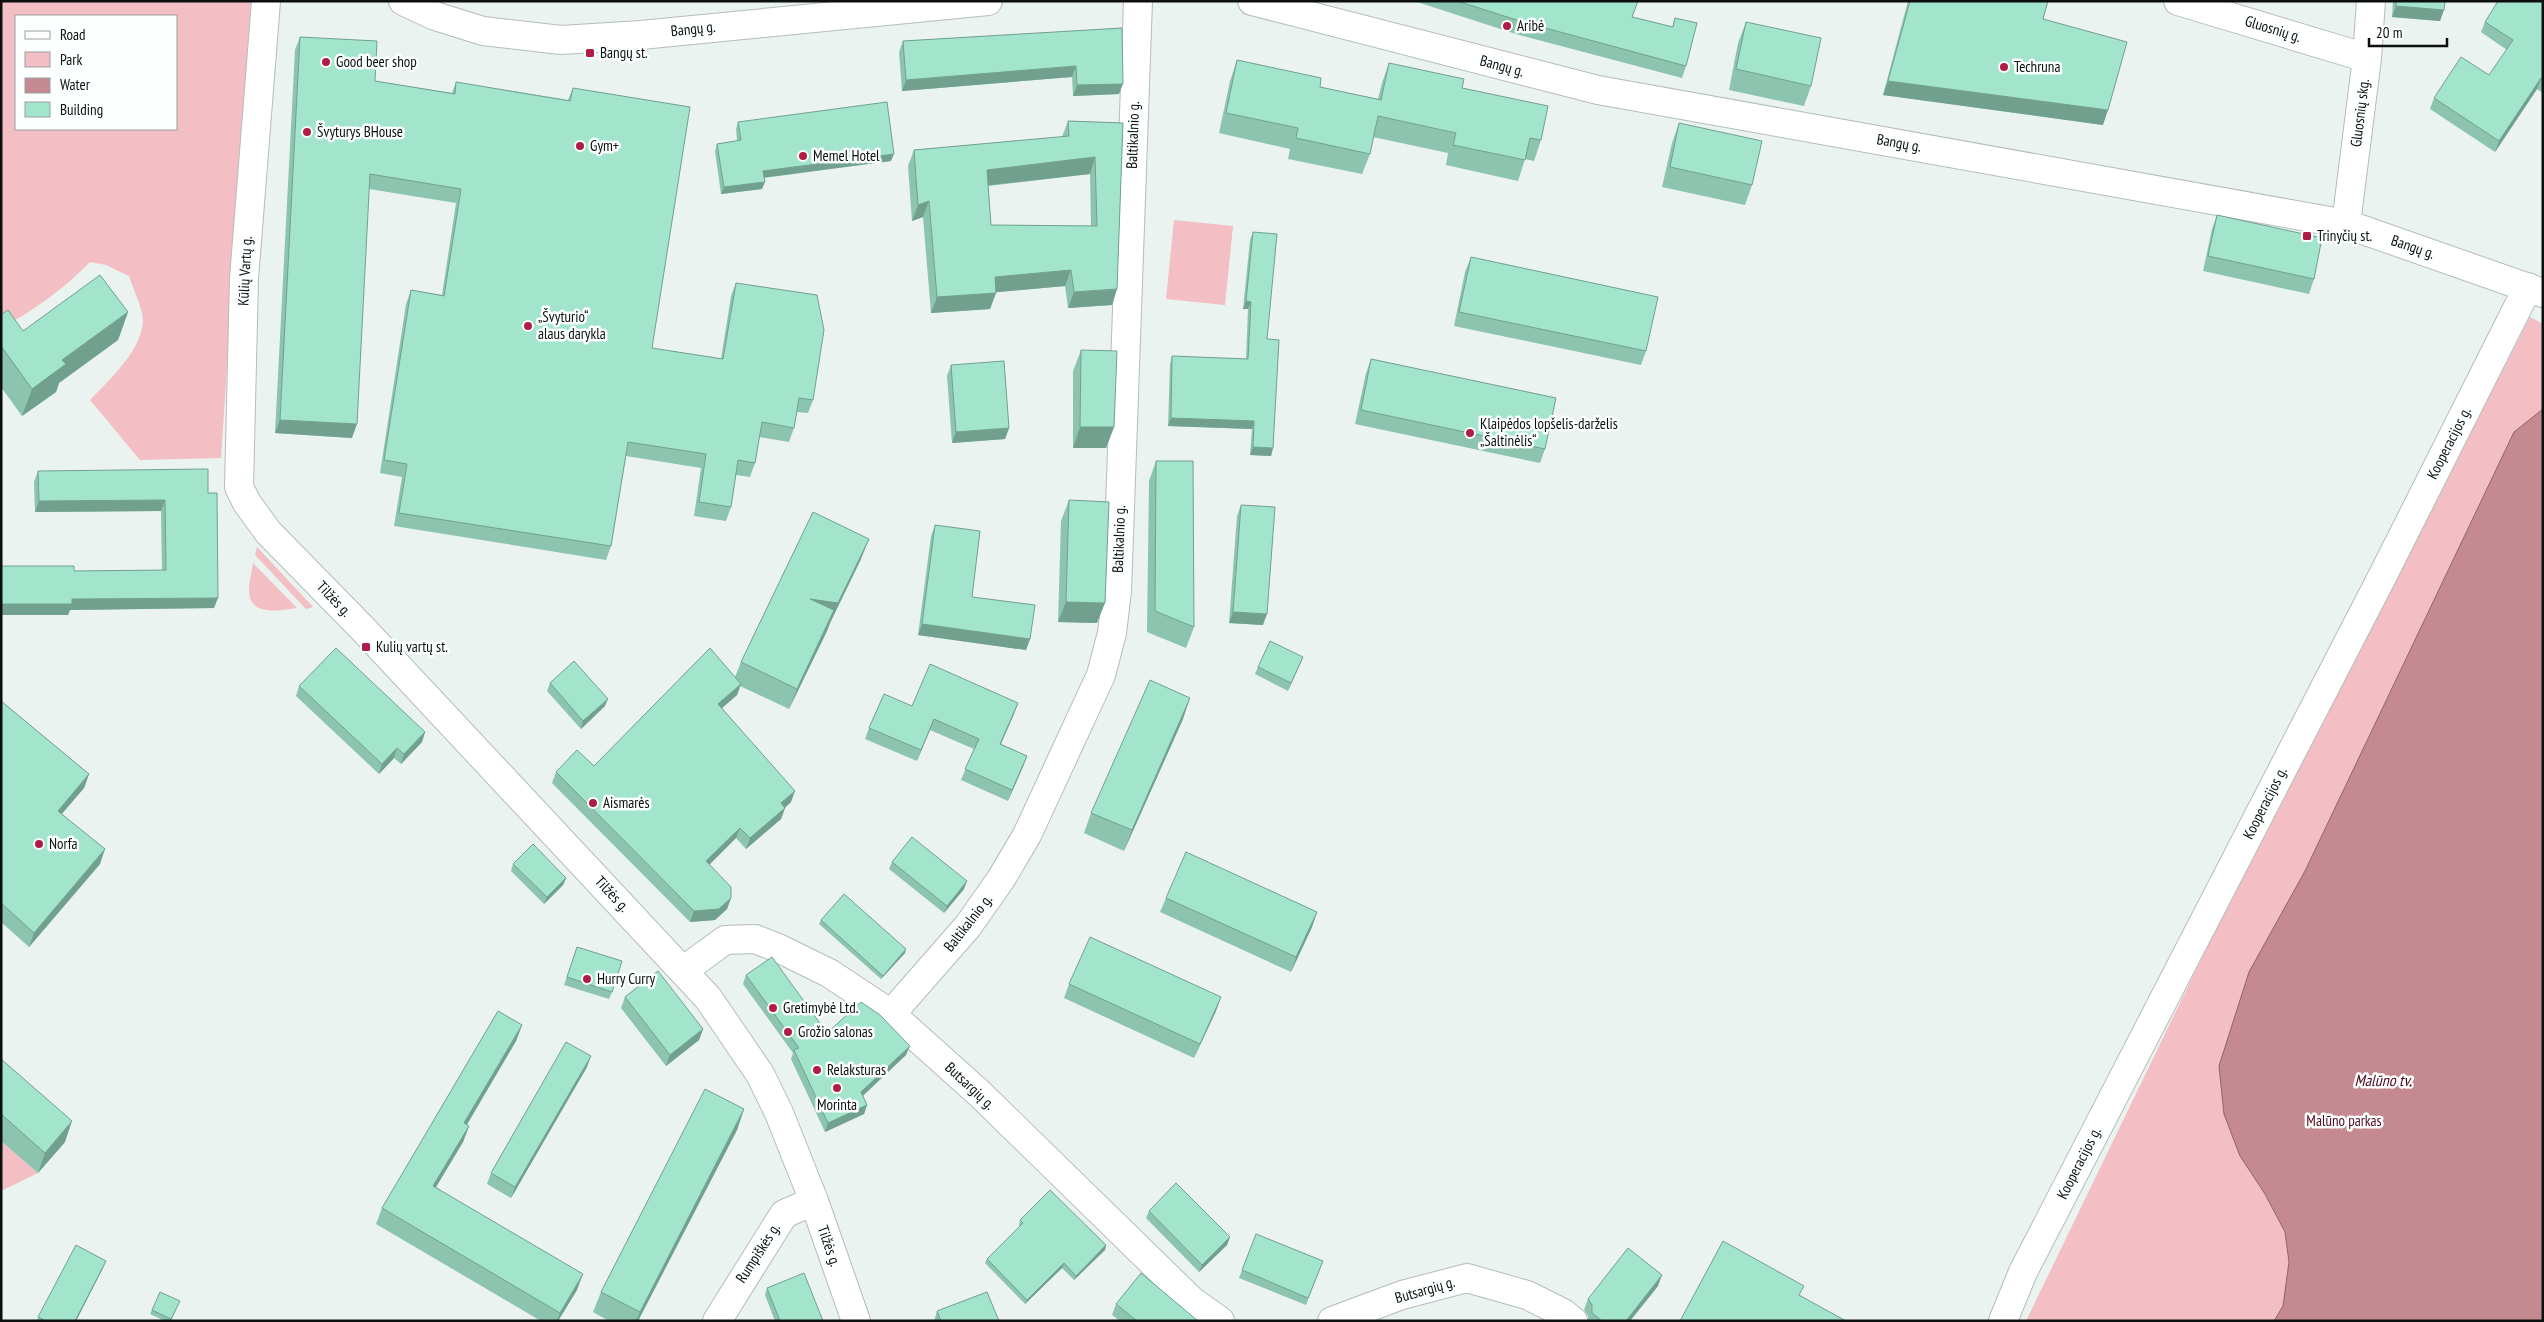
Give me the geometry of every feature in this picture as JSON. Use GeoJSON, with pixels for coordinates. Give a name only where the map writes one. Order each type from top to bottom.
{"type":"FeatureCollection","features":[{"type":"Feature","properties":{"kind":"street","name":"Kūlių Vartų g."},"geometry":{"type":"LineString","coordinates":[[266,1],[244,279],[238,470],[240,487],[247,503],[268,532]]}},
{"type":"Feature","properties":{"kind":"street","name":"Bangų g."},"geometry":{"type":"LineString","coordinates":[[403,1],[436,16],[483,31],[561,40],[640,35],[988,1]]}},
{"type":"Feature","properties":{"kind":"street","name":"Baltikalnio g."},"geometry":{"type":"LineString","coordinates":[[891,1014],[968,926],[1001,879],[1028,835],[1101,675],[1112,633],[1117,591],[1138,1]]}},
{"type":"Feature","properties":{"kind":"street","name":"Bangų g."},"geometry":{"type":"LineString","coordinates":[[1252,1],[1598,90],[2346,224],[2535,290]]}},
{"type":"Feature","properties":{"kind":"street","name":"Gluosnių g."},"geometry":{"type":"LineString","coordinates":[[2178,1],[2367,58]]}},
{"type":"Feature","properties":{"kind":"street","name":"Gluosnių skg."},"geometry":{"type":"LineString","coordinates":[[2346,224],[2367,58],[2371,1]]}},
{"type":"Feature","properties":{"kind":"street","name":"Kooperacijos g."},"geometry":{"type":"LineString","coordinates":[[2003,1321],[2027,1263],[2384,573],[2535,290]]}},
{"type":"Feature","properties":{"kind":"street","name":"Tilžės g."},"geometry":{"type":"LineString","coordinates":[[268,532],[363,629],[684,970],[713,1005],[760,1074],[779,1113],[814,1201],[856,1321]]}},
{"type":"Feature","properties":{"kind":"street","name":"Butsargių g."},"geometry":{"type":"LineString","coordinates":[[684,970],[725,940],[754,939],[778,948],[829,973],[891,1014],[980,1094],[1192,1301],[1220,1321]]}},
{"type":"Feature","properties":{"kind":"street","name":"Rumpiškės g."},"geometry":{"type":"LineString","coordinates":[[717,1321],[784,1214],[814,1201]]}},
{"type":"Feature","properties":{"kind":"street","name":"Butsargių g."},"geometry":{"type":"LineString","coordinates":[[1332,1321],[1402,1296],[1467,1278],[1527,1295],[1563,1313],[1573,1321]]}},
{"type":"Feature","properties":{"kind":"green space"},"geometry":{"type":"Polygon","coordinates":[[[1,1],[251,1],[221,458],[140,460],[90,400],[126,361],[140,337],[143,325],[142,313],[129,276],[106,265],[90,262],[70,281],[25,314],[1,328],[1,1]]]}},
{"type":"Feature","properties":{"kind":"green space"},"geometry":{"type":"Polygon","coordinates":[[[1174,220],[1233,226],[1225,305],[1166,299],[1174,220]]]}},
{"type":"Feature","properties":{"kind":"green space","name":"Malūno tv."},"geometry":{"type":"Polygon","coordinates":[[[2530,317],[2543,324],[2543,1321],[2026,1321],[2207,947],[2530,317]]]}},
{"type":"Feature","properties":{"kind":"green space"},"geometry":{"type":"Polygon","coordinates":[[[257,547],[313,607],[306,609],[255,555],[257,547]]]}},
{"type":"Feature","properties":{"kind":"green space"},"geometry":{"type":"Polygon","coordinates":[[[253,563],[297,608],[264,610],[253,604],[249,590],[253,563]]]}},
{"type":"Feature","properties":{"kind":"green space"},"geometry":{"type":"Polygon","coordinates":[[[1,1141],[38,1173],[1,1191],[1,1141]]]}},
{"type":"Feature","properties":{"kind":"water","name":"Malūno tv."},"geometry":{"type":"Polygon","coordinates":[[[2543,409],[2543,1321],[2274,1321],[2283,1306],[2289,1262],[2285,1232],[2265,1194],[2240,1156],[2224,1114],[2219,1066],[2249,972],[2305,871],[2514,432],[2543,409]]]}},
{"type":"Feature","properties":{"kind":"building"},"geometry":{"type":"Polygon","coordinates":[[[1457,1],[1638,1],[1632,17],[1673,27],[1675,18],[1697,23],[1686,66],[1523,22],[1457,1]]]}},
{"type":"Feature","properties":{"kind":"building","name":"Techruna"},"geometry":{"type":"Polygon","coordinates":[[[1910,1],[2048,1],[2043,19],[2127,42],[2108,110],[1888,81],[1910,1]]]}},
{"type":"Feature","properties":{"kind":"building"},"geometry":{"type":"Polygon","coordinates":[[[2396,1],[2445,1],[2444,10],[2396,6],[2396,1]]]}},
{"type":"Feature","properties":{"kind":"building"},"geometry":{"type":"Polygon","coordinates":[[[2498,1],[2543,1],[2543,79],[2541,78],[2499,141],[2434,98],[2461,57],[2489,75],[2513,40],[2485,22],[2498,1]]]}},
{"type":"Feature","properties":{"kind":"building"},"geometry":{"type":"Polygon","coordinates":[[[1746,22],[1821,38],[1811,86],[1736,69],[1746,22]]]}},
{"type":"Feature","properties":{"kind":"building"},"geometry":{"type":"Polygon","coordinates":[[[1122,28],[1123,84],[1077,85],[1076,66],[906,80],[903,41],[1122,28]]]}},
{"type":"Feature","properties":{"kind":"building","name":"„Švyturio“ alaus darykla"},"geometry":{"type":"Polygon","coordinates":[[[300,37],[377,41],[375,81],[455,94],[456,82],[570,101],[573,88],[690,107],[652,348],[723,359],[736,283],[817,295],[824,330],[813,400],[799,398],[794,428],[762,422],[755,463],[738,460],[731,507],[699,502],[706,454],[628,442],[611,546],[399,513],[407,464],[384,460],[411,290],[444,296],[461,189],[370,174],[357,424],[280,420],[300,37]]]}},
{"type":"Feature","properties":{"kind":"building"},"geometry":{"type":"Polygon","coordinates":[[[1237,60],[1321,78],[1320,87],[1381,100],[1389,63],[1464,79],[1462,88],[1548,106],[1541,140],[1530,138],[1525,160],[1453,145],[1456,133],[1378,116],[1370,154],[1296,138],[1298,128],[1226,113],[1237,60]]]}},
{"type":"Feature","properties":{"kind":"building","name":"Memel Hotel"},"geometry":{"type":"Polygon","coordinates":[[[887,102],[894,154],[763,171],[765,182],[724,187],[717,144],[741,140],[738,122],[887,102]]]}},
{"type":"Feature","properties":{"kind":"building"},"geometry":{"type":"Polygon","coordinates":[[[1068,121],[1123,123],[1117,289],[1074,292],[1071,270],[995,277],[996,293],[937,297],[929,201],[918,205],[914,150],[1069,136],[1068,121]],[[1095,157],[987,170],[991,225],[1097,226],[1095,157]]]}},
{"type":"Feature","properties":{"kind":"building"},"geometry":{"type":"Polygon","coordinates":[[[1679,123],[1762,141],[1752,185],[1670,167],[1679,123]]]}},
{"type":"Feature","properties":{"kind":"building"},"geometry":{"type":"Polygon","coordinates":[[[2217,215],[2322,238],[2314,279],[2208,256],[2217,215]]]}},
{"type":"Feature","properties":{"kind":"building"},"geometry":{"type":"Polygon","coordinates":[[[1253,232],[1277,234],[1267,339],[1279,340],[1273,448],[1253,447],[1254,421],[1171,418],[1172,356],[1248,359],[1251,302],[1246,301],[1253,232]]]}},
{"type":"Feature","properties":{"kind":"building"},"geometry":{"type":"Polygon","coordinates":[[[1471,257],[1658,297],[1646,351],[1459,312],[1471,257]]]}},
{"type":"Feature","properties":{"kind":"building"},"geometry":{"type":"Polygon","coordinates":[[[100,275],[128,312],[62,360],[66,364],[32,389],[1,346],[1,315],[8,310],[23,331],[100,275]]]}},
{"type":"Feature","properties":{"kind":"building"},"geometry":{"type":"Polygon","coordinates":[[[1081,350],[1117,351],[1114,427],[1080,427],[1081,350]]]}},
{"type":"Feature","properties":{"kind":"building"},"geometry":{"type":"Polygon","coordinates":[[[1371,359],[1556,398],[1545,449],[1361,410],[1371,359]]]}},
{"type":"Feature","properties":{"kind":"building"},"geometry":{"type":"Polygon","coordinates":[[[1004,361],[1009,428],[956,432],[951,365],[1004,361]]]}},
{"type":"Feature","properties":{"kind":"building"},"geometry":{"type":"Polygon","coordinates":[[[1156,461],[1193,461],[1194,627],[1155,611],[1156,461]]]}},
{"type":"Feature","properties":{"kind":"building"},"geometry":{"type":"Polygon","coordinates":[[[208,469],[208,493],[217,493],[218,598],[72,599],[72,604],[1,604],[1,566],[74,566],[74,571],[166,570],[165,500],[39,501],[38,471],[208,469]]]}},
{"type":"Feature","properties":{"kind":"building"},"geometry":{"type":"Polygon","coordinates":[[[1069,500],[1109,502],[1105,603],[1066,602],[1069,500]]]}},
{"type":"Feature","properties":{"kind":"building"},"geometry":{"type":"Polygon","coordinates":[[[1241,505],[1275,507],[1267,614],[1233,612],[1241,505]]]}},
{"type":"Feature","properties":{"kind":"building"},"geometry":{"type":"Polygon","coordinates":[[[813,512],[869,539],[838,603],[810,599],[834,610],[797,689],[741,662],[813,512]]]}},
{"type":"Feature","properties":{"kind":"building"},"geometry":{"type":"Polygon","coordinates":[[[935,525],[980,531],[972,597],[1035,605],[1030,639],[922,624],[935,525]]]}},
{"type":"Feature","properties":{"kind":"building"},"geometry":{"type":"Polygon","coordinates":[[[1270,641],[1303,657],[1291,683],[1258,667],[1270,641]]]}},
{"type":"Feature","properties":{"kind":"building"},"geometry":{"type":"Polygon","coordinates":[[[336,648],[425,732],[404,754],[397,748],[382,764],[299,686],[336,648]]]}},
{"type":"Feature","properties":{"kind":"building"},"geometry":{"type":"Polygon","coordinates":[[[710,648],[741,684],[718,704],[795,791],[781,803],[785,808],[750,838],[740,828],[706,861],[731,887],[731,898],[719,909],[694,911],[556,772],[577,750],[594,766],[710,648]]]}},
{"type":"Feature","properties":{"kind":"building"},"geometry":{"type":"Polygon","coordinates":[[[574,661],[608,699],[583,721],[550,683],[574,661]]]}},
{"type":"Feature","properties":{"kind":"building"},"geometry":{"type":"Polygon","coordinates":[[[930,664],[1018,703],[1000,744],[1027,756],[1012,790],[965,769],[979,739],[934,719],[921,750],[869,728],[884,694],[912,706],[930,664]]]}},
{"type":"Feature","properties":{"kind":"building"},"geometry":{"type":"Polygon","coordinates":[[[1150,680],[1190,698],[1132,830],[1091,813],[1150,680]]]}},
{"type":"Feature","properties":{"kind":"building","name":"Norfa"},"geometry":{"type":"Polygon","coordinates":[[[1,701],[89,774],[58,811],[105,849],[34,933],[1,903],[1,701]]]}},
{"type":"Feature","properties":{"kind":"building"},"geometry":{"type":"Polygon","coordinates":[[[912,837],[967,881],[947,906],[892,862],[912,837]]]}},
{"type":"Feature","properties":{"kind":"building"},"geometry":{"type":"Polygon","coordinates":[[[533,844],[566,878],[547,897],[513,864],[533,844]]]}},
{"type":"Feature","properties":{"kind":"building"},"geometry":{"type":"Polygon","coordinates":[[[1186,852],[1317,912],[1296,957],[1166,898],[1186,852]]]}},
{"type":"Feature","properties":{"kind":"building"},"geometry":{"type":"Polygon","coordinates":[[[844,894],[906,949],[883,976],[821,920],[844,894]]]}},
{"type":"Feature","properties":{"kind":"building"},"geometry":{"type":"Polygon","coordinates":[[[1090,937],[1221,997],[1200,1044],[1069,984],[1090,937]]]}},
{"type":"Feature","properties":{"kind":"building"},"geometry":{"type":"Polygon","coordinates":[[[577,947],[622,961],[612,992],[567,977],[577,947]]]}},
{"type":"Feature","properties":{"kind":"building"},"geometry":{"type":"Polygon","coordinates":[[[772,957],[827,1033],[861,1002],[880,1015],[910,1046],[861,1092],[867,1105],[828,1123],[794,1050],[799,1048],[746,975],[772,957]]]}},
{"type":"Feature","properties":{"kind":"building"},"geometry":{"type":"Polygon","coordinates":[[[658,971],[703,1029],[670,1055],[625,997],[658,971]]]}},
{"type":"Feature","properties":{"kind":"building"},"geometry":{"type":"Polygon","coordinates":[[[498,1011],[522,1025],[464,1123],[469,1126],[433,1186],[583,1274],[560,1313],[382,1208],[498,1011]]]}},
{"type":"Feature","properties":{"kind":"building"},"geometry":{"type":"Polygon","coordinates":[[[566,1042],[591,1056],[515,1187],[491,1173],[566,1042]]]}},
{"type":"Feature","properties":{"kind":"building"},"geometry":{"type":"Polygon","coordinates":[[[1,1059],[72,1121],[45,1153],[1,1114],[1,1059]]]}},
{"type":"Feature","properties":{"kind":"building"},"geometry":{"type":"Polygon","coordinates":[[[705,1089],[744,1109],[640,1312],[601,1292],[705,1089]]]}},
{"type":"Feature","properties":{"kind":"building"},"geometry":{"type":"Polygon","coordinates":[[[1176,1183],[1230,1237],[1202,1265],[1149,1211],[1176,1183]]]}},
{"type":"Feature","properties":{"kind":"building"},"geometry":{"type":"Polygon","coordinates":[[[1050,1190],[1106,1245],[1076,1276],[1064,1263],[1027,1300],[987,1259],[1023,1223],[1020,1220],[1050,1190]]]}},
{"type":"Feature","properties":{"kind":"building"},"geometry":{"type":"Polygon","coordinates":[[[1256,1234],[1323,1261],[1308,1298],[1242,1270],[1256,1234]]]}},
{"type":"Feature","properties":{"kind":"building"},"geometry":{"type":"Polygon","coordinates":[[[1723,1241],[1804,1286],[1799,1295],[1846,1321],[1680,1321],[1723,1241]]]}},
{"type":"Feature","properties":{"kind":"building"},"geometry":{"type":"Polygon","coordinates":[[[76,1245],[106,1261],[75,1321],[46,1321],[38,1317],[76,1245]]]}},
{"type":"Feature","properties":{"kind":"building"},"geometry":{"type":"Polygon","coordinates":[[[1628,1248],[1662,1275],[1626,1321],[1602,1321],[1592,1313],[1592,1305],[1588,1299],[1628,1248]]]}},
{"type":"Feature","properties":{"kind":"building"},"geometry":{"type":"Polygon","coordinates":[[[804,1273],[823,1321],[780,1321],[767,1288],[804,1273]]]}},
{"type":"Feature","properties":{"kind":"building"},"geometry":{"type":"Polygon","coordinates":[[[1141,1273],[1198,1321],[1137,1321],[1116,1304],[1141,1273]]]}},
{"type":"Feature","properties":{"kind":"building"},"geometry":{"type":"Polygon","coordinates":[[[160,1292],[180,1301],[171,1319],[152,1310],[160,1292]]]}},
{"type":"Feature","properties":{"kind":"building"},"geometry":{"type":"Polygon","coordinates":[[[987,1292],[999,1321],[941,1321],[937,1311],[987,1292]]]}},
{"type":"Feature","properties":{"kind":"place","name":"Aribė"},"geometry":{"type":"Point","coordinates":[1507,26]}},
{"type":"Feature","properties":{"kind":"place","name":"Bangų st."},"geometry":{"type":"Point","coordinates":[590,53]}},
{"type":"Feature","properties":{"kind":"place","name":"Good beer shop"},"geometry":{"type":"Point","coordinates":[326,62]}},
{"type":"Feature","properties":{"kind":"place","name":"Techruna"},"geometry":{"type":"Point","coordinates":[2004,67]}},
{"type":"Feature","properties":{"kind":"place","name":"Švyturys BHouse"},"geometry":{"type":"Point","coordinates":[307,132]}},
{"type":"Feature","properties":{"kind":"place","name":"Gym+"},"geometry":{"type":"Point","coordinates":[580,146]}},
{"type":"Feature","properties":{"kind":"place","name":"Memel Hotel"},"geometry":{"type":"Point","coordinates":[803,156]}},
{"type":"Feature","properties":{"kind":"place","name":"Trinyčių st."},"geometry":{"type":"Point","coordinates":[2307,236]}},
{"type":"Feature","properties":{"kind":"place","name":"„Švyturio“ alaus darykla"},"geometry":{"type":"Point","coordinates":[528,326]}},
{"type":"Feature","properties":{"kind":"place","name":"Klaipėdos lopšelis-darželis „Šaltinėlis“"},"geometry":{"type":"Point","coordinates":[1470,433]}},
{"type":"Feature","properties":{"kind":"place","name":"Kulių vartų st."},"geometry":{"type":"Point","coordinates":[366,647]}},
{"type":"Feature","properties":{"kind":"place","name":"Aismarės"},"geometry":{"type":"Point","coordinates":[593,803]}},
{"type":"Feature","properties":{"kind":"place","name":"Norfa"},"geometry":{"type":"Point","coordinates":[39,844]}},
{"type":"Feature","properties":{"kind":"place","name":"Hurry Curry"},"geometry":{"type":"Point","coordinates":[587,979]}},
{"type":"Feature","properties":{"kind":"place","name":"Gretimybė Ltd."},"geometry":{"type":"Point","coordinates":[773,1008]}},
{"type":"Feature","properties":{"kind":"place","name":"Grožio salonas"},"geometry":{"type":"Point","coordinates":[788,1032]}},
{"type":"Feature","properties":{"kind":"place","name":"Relaksturas"},"geometry":{"type":"Point","coordinates":[817,1070]}},
{"type":"Feature","properties":{"kind":"place","name":"Morinta"},"geometry":{"type":"Point","coordinates":[837,1088]}},
{"type":"Feature","properties":{"kind":"park label","name":"Malūno parkas"},"geometry":{"type":"Point","coordinates":[2344,1121]}}]}
